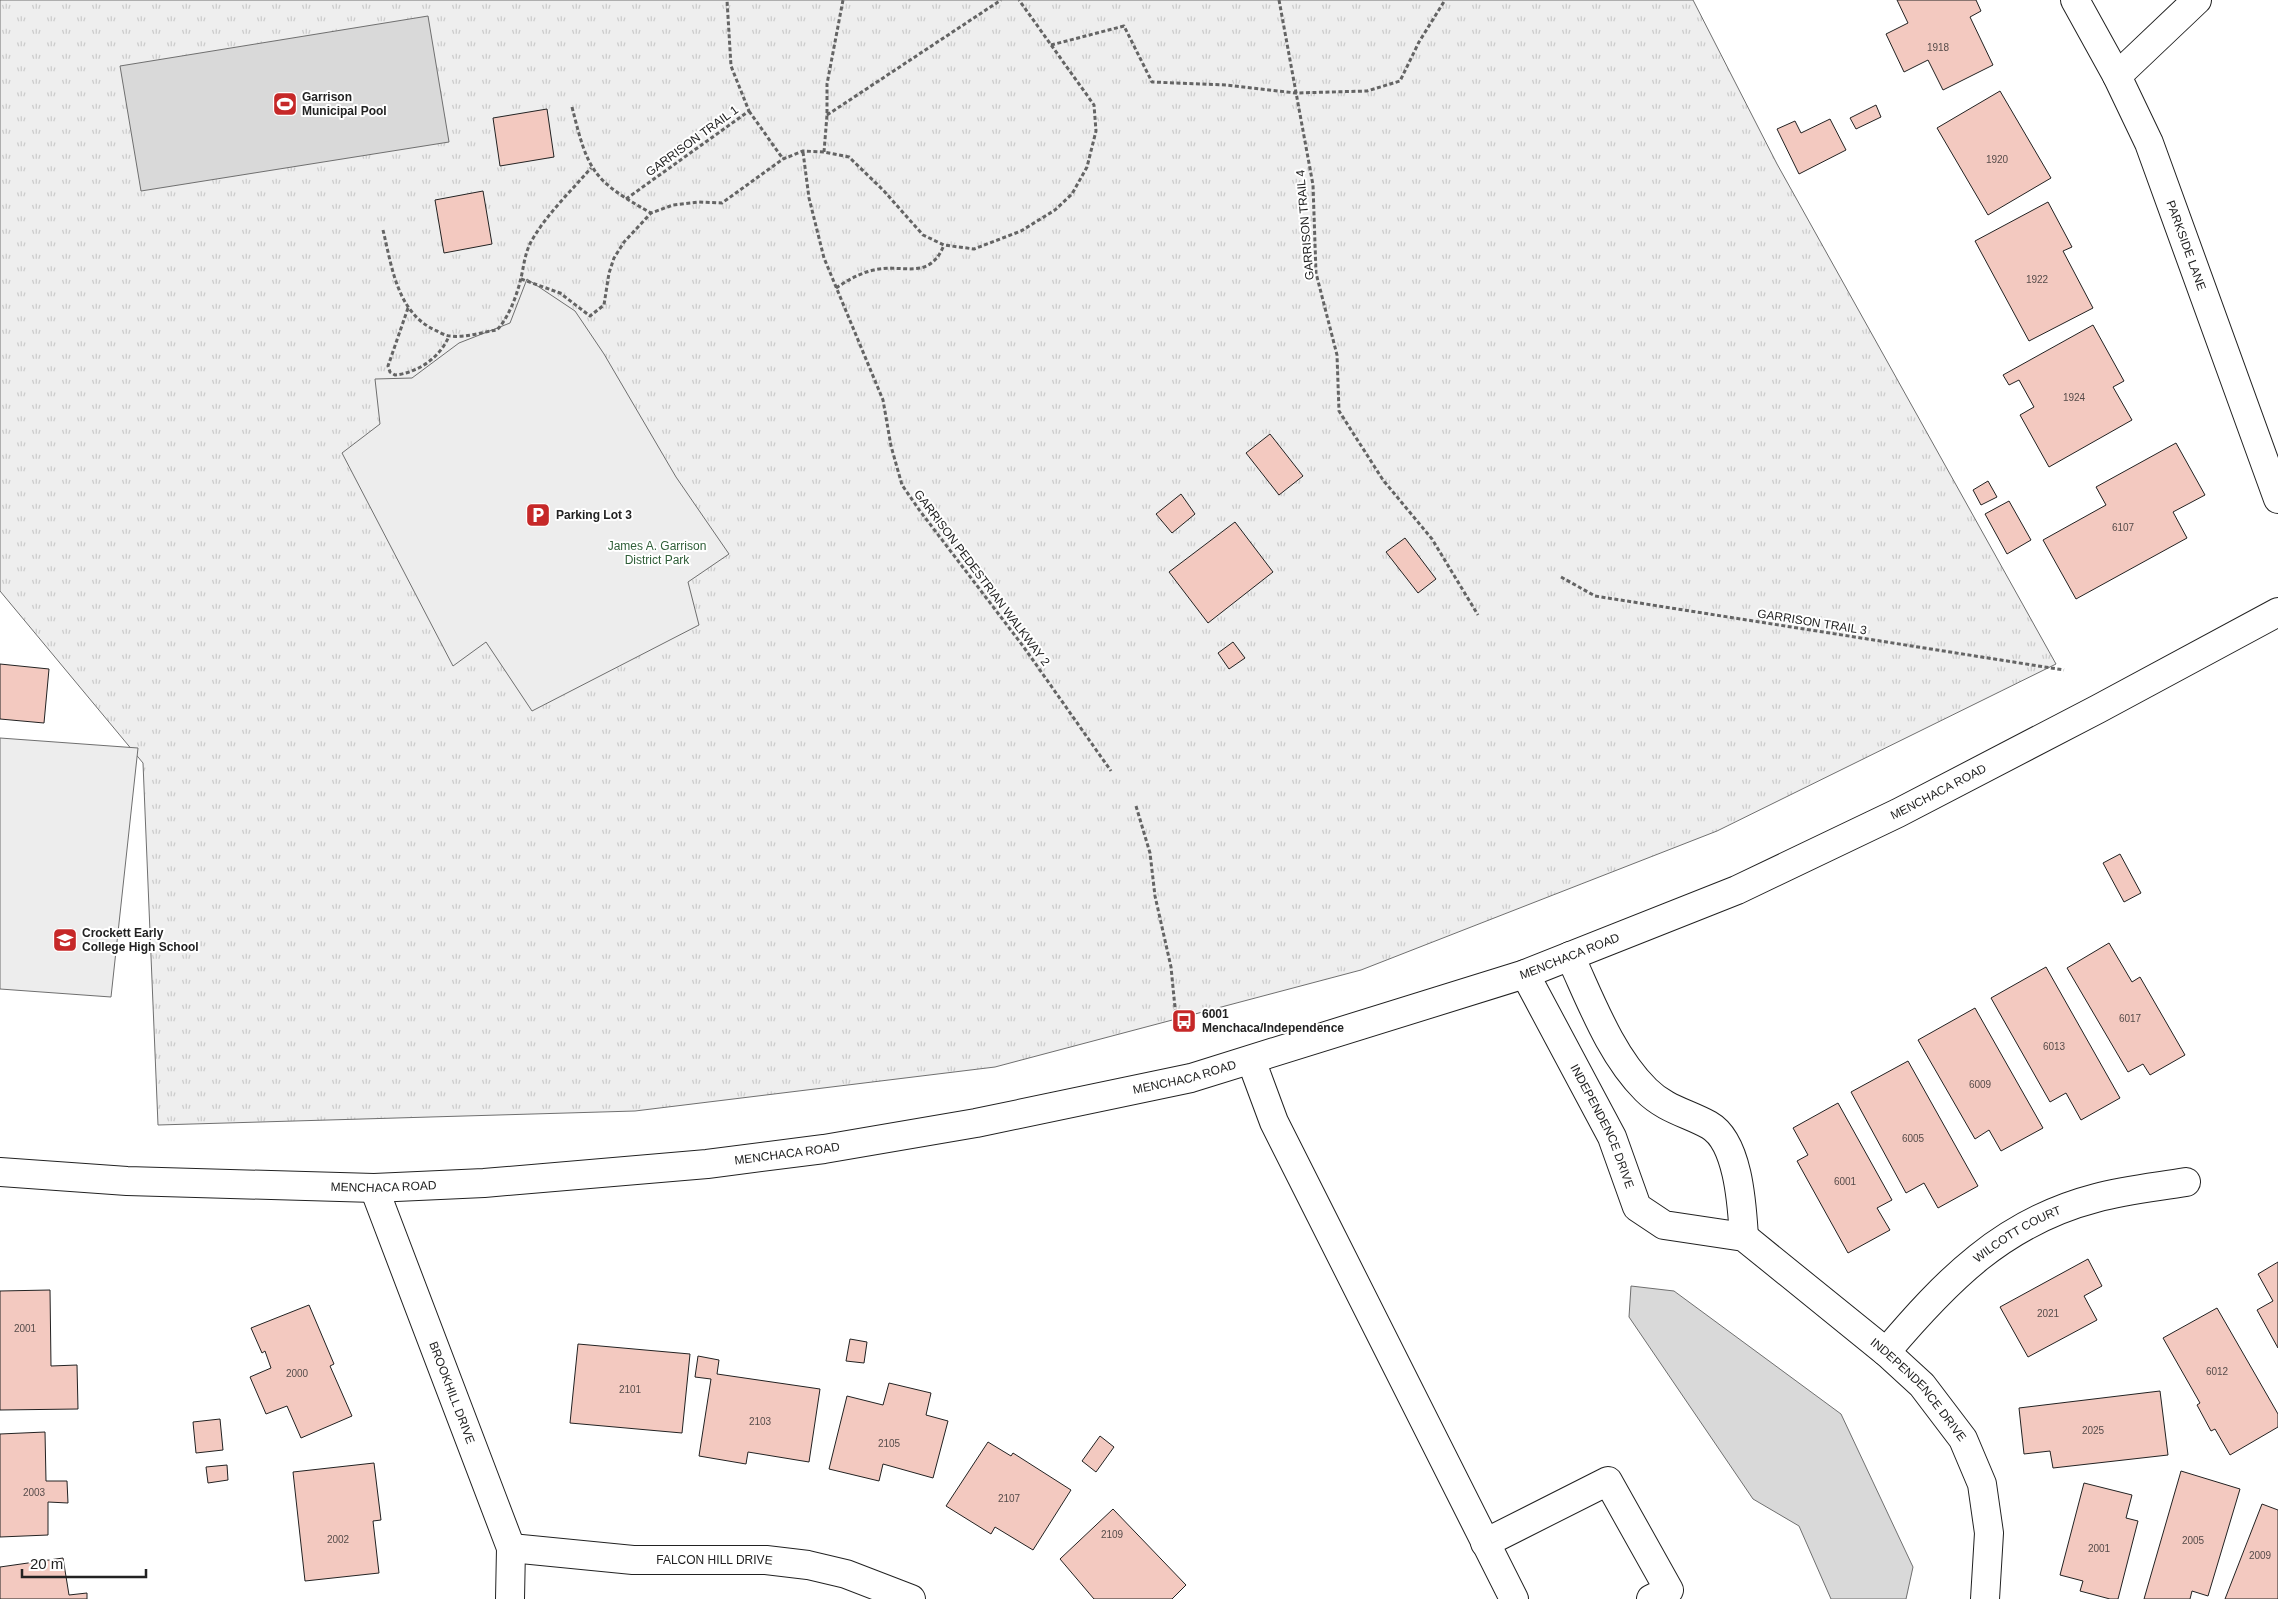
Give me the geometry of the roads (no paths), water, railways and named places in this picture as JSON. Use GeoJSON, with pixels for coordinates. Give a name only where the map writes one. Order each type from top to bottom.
{"type":"FeatureCollection","features":[{"type":"Feature","properties":{"kind":"street","name":"PARKSIDE LANE"},"geometry":{"type":"LineString","coordinates":[[2075,0],[2117,76],[2149,143],[2278,498]]}},
{"type":"Feature","properties":{"kind":"street"},"geometry":{"type":"LineString","coordinates":[[2117,76],[2197,0]]}},
{"type":"Feature","properties":{"kind":"street","name":"MENCHACA ROAD"},"geometry":{"type":"LineString","coordinates":[[0,1172],[127,1182],[374,1188],[484,1183],[678,1167],[824,1149],[976,1124],[1191,1078],[1525,974],[1737,890],[1898,813],[2098,709],[2278,612]]}},
{"type":"Feature","properties":{"kind":"street"},"geometry":{"type":"LineString","coordinates":[[1570,956],[1612,1045],[1646,1090],[1665,1106],[1717,1130],[1730,1153],[1740,1186],[1744,1237]]}},
{"type":"Feature","properties":{"kind":"street","name":"INDEPENDENCE DRIVE"},"geometry":{"type":"LineString","coordinates":[[1525,974],[1612,1136],[1637,1207],[1664,1225],[1744,1237],[1886,1352],[1922,1385],[1963,1439],[1982,1484],[1989,1533],[1985,1599]]}},
{"type":"Feature","properties":{"kind":"street"},"geometry":{"type":"LineString","coordinates":[[1252,1060],[1274,1122],[1514,1599]]}},
{"type":"Feature","properties":{"kind":"street","name":"WILCOTT COURT"},"geometry":{"type":"LineString","coordinates":[[1886,1352],[1931,1299],[1956,1275],[1994,1244],[2034,1220],[2096,1198],[2186,1182]]}},
{"type":"Feature","properties":{"kind":"street","name":"BROOKHILL DRIVE"},"geometry":{"type":"LineString","coordinates":[[374,1188],[511,1548],[510,1599]]}},
{"type":"Feature","properties":{"kind":"street"},"geometry":{"type":"LineString","coordinates":[[1485,1543],[1608,1481],[1669,1590],[1651,1599]]}},
{"type":"Feature","properties":{"kind":"street","name":"FALCON HILL DRIVE"},"geometry":{"type":"LineString","coordinates":[[511,1548],[632,1560],[766,1560],[808,1565],[846,1574],[911,1599]]}},
{"type":"Feature","properties":{"kind":"place","name":"Garrison Municipal Pool"},"geometry":{"type":"Point","coordinates":[285,104]}},
{"type":"Feature","properties":{"kind":"place","name":"Parking Lot 3"},"geometry":{"type":"Point","coordinates":[538,515]}},
{"type":"Feature","properties":{"kind":"place","name":"Crockett Early College High School"},"geometry":{"type":"Point","coordinates":[65,940]}},
{"type":"Feature","properties":{"kind":"place","name":"6001 Menchaca/Independence"},"geometry":{"type":"Point","coordinates":[1184,1021]}},
{"type":"Feature","properties":{"kind":"park label","name":"James A. Garrison District Park"},"geometry":{"type":"Point","coordinates":[657,553]}}]}
